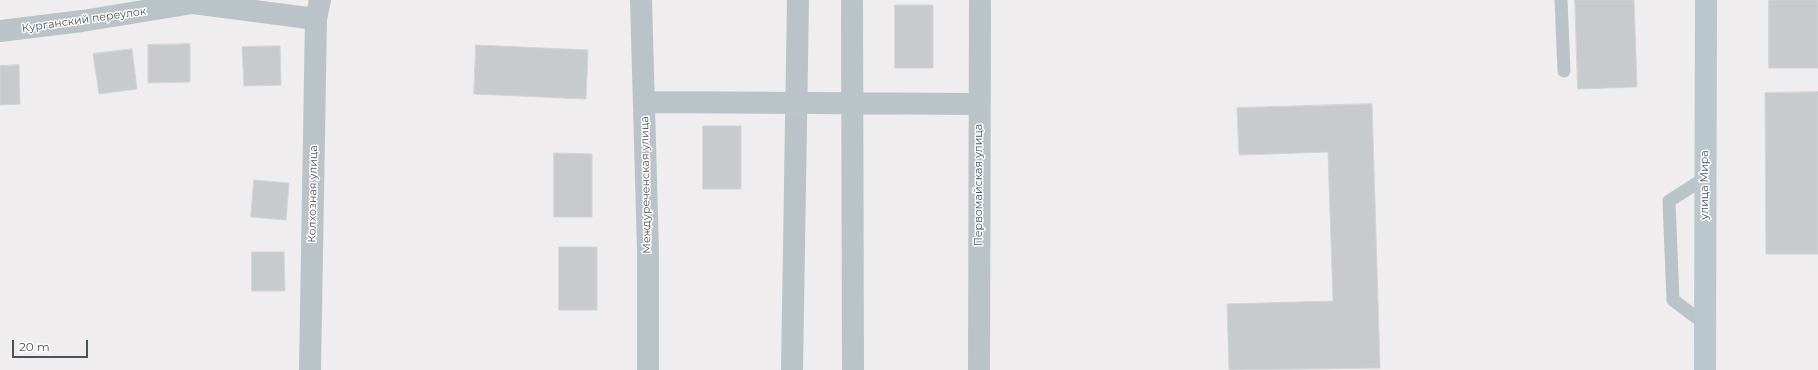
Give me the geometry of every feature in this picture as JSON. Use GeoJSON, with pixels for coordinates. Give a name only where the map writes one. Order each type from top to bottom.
{"type":"FeatureCollection","features":[{"type":"Feature","properties":{"kind":"main road","name":"улица Мира"},"geometry":{"type":"LineString","coordinates":[[1705,370],[1706,0]]}},
{"type":"Feature","properties":{"kind":"street","name":"Междуреченская улица"},"geometry":{"type":"LineString","coordinates":[[641,0],[648,251],[648,370]]}},
{"type":"Feature","properties":{"kind":"street"},"geometry":{"type":"LineString","coordinates":[[792,370],[798,0]]}},
{"type":"Feature","properties":{"kind":"street"},"geometry":{"type":"LineString","coordinates":[[852,0],[852,370]]}},
{"type":"Feature","properties":{"kind":"street","name":"Первомайская улица"},"geometry":{"type":"LineString","coordinates":[[979,370],[980,0]]}},
{"type":"Feature","properties":{"kind":"street","name":"Курганский переулок"},"geometry":{"type":"LineString","coordinates":[[0,31],[82,21],[194,3],[318,9]]}},
{"type":"Feature","properties":{"kind":"street","name":"Колхозная улица"},"geometry":{"type":"LineString","coordinates":[[310,370],[318,9]]}},
{"type":"Feature","properties":{"kind":"street"},"geometry":{"type":"LineString","coordinates":[[644,102],[979,104]]}},
{"type":"Feature","properties":{"kind":"lane"},"geometry":{"type":"LineString","coordinates":[[1561,0],[1564,71]]}},
{"type":"Feature","properties":{"kind":"lane"},"geometry":{"type":"LineString","coordinates":[[1705,178],[1669,201],[1673,300],[1705,324]]}},
{"type":"Feature","properties":{"kind":"building"},"geometry":{"type":"Polygon","coordinates":[[[1575,0],[1634,0],[1637,87],[1578,89],[1575,0]]]}},
{"type":"Feature","properties":{"kind":"building"},"geometry":{"type":"Polygon","coordinates":[[[1769,0],[1818,0],[1818,68],[1769,68],[1769,0]]]}},
{"type":"Feature","properties":{"kind":"building"},"geometry":{"type":"Polygon","coordinates":[[[895,5],[933,5],[933,68],[895,68],[895,5]]]}},
{"type":"Feature","properties":{"kind":"building"},"geometry":{"type":"Polygon","coordinates":[[[190,44],[190,82],[148,83],[148,45],[190,44]]]}},
{"type":"Feature","properties":{"kind":"building"},"geometry":{"type":"Polygon","coordinates":[[[476,45],[588,50],[586,99],[474,94],[476,45]]]}},
{"type":"Feature","properties":{"kind":"building"},"geometry":{"type":"Polygon","coordinates":[[[280,46],[281,85],[244,86],[242,47],[280,46]]]}},
{"type":"Feature","properties":{"kind":"building"},"geometry":{"type":"Polygon","coordinates":[[[132,49],[137,89],[99,94],[93,54],[132,49]]]}},
{"type":"Feature","properties":{"kind":"building"},"geometry":{"type":"Polygon","coordinates":[[[19,65],[20,104],[0,105],[0,66],[19,65]]]}},
{"type":"Feature","properties":{"kind":"building"},"geometry":{"type":"Polygon","coordinates":[[[1818,92],[1818,254],[1766,254],[1765,93],[1818,92]]]}},
{"type":"Feature","properties":{"kind":"building"},"geometry":{"type":"Polygon","coordinates":[[[1372,104],[1380,368],[1229,370],[1227,304],[1333,301],[1328,152],[1239,155],[1237,108],[1372,104]]]}},
{"type":"Feature","properties":{"kind":"building"},"geometry":{"type":"Polygon","coordinates":[[[703,126],[741,126],[741,189],[703,189],[703,126]]]}},
{"type":"Feature","properties":{"kind":"building"},"geometry":{"type":"Polygon","coordinates":[[[554,153],[592,154],[592,217],[554,217],[554,153]]]}},
{"type":"Feature","properties":{"kind":"building"},"geometry":{"type":"Polygon","coordinates":[[[254,180],[289,183],[286,220],[251,217],[254,180]]]}},
{"type":"Feature","properties":{"kind":"building"},"geometry":{"type":"Polygon","coordinates":[[[559,247],[597,247],[597,310],[559,310],[559,247]]]}},
{"type":"Feature","properties":{"kind":"building"},"geometry":{"type":"Polygon","coordinates":[[[252,252],[284,252],[285,291],[252,291],[252,252]]]}}]}
